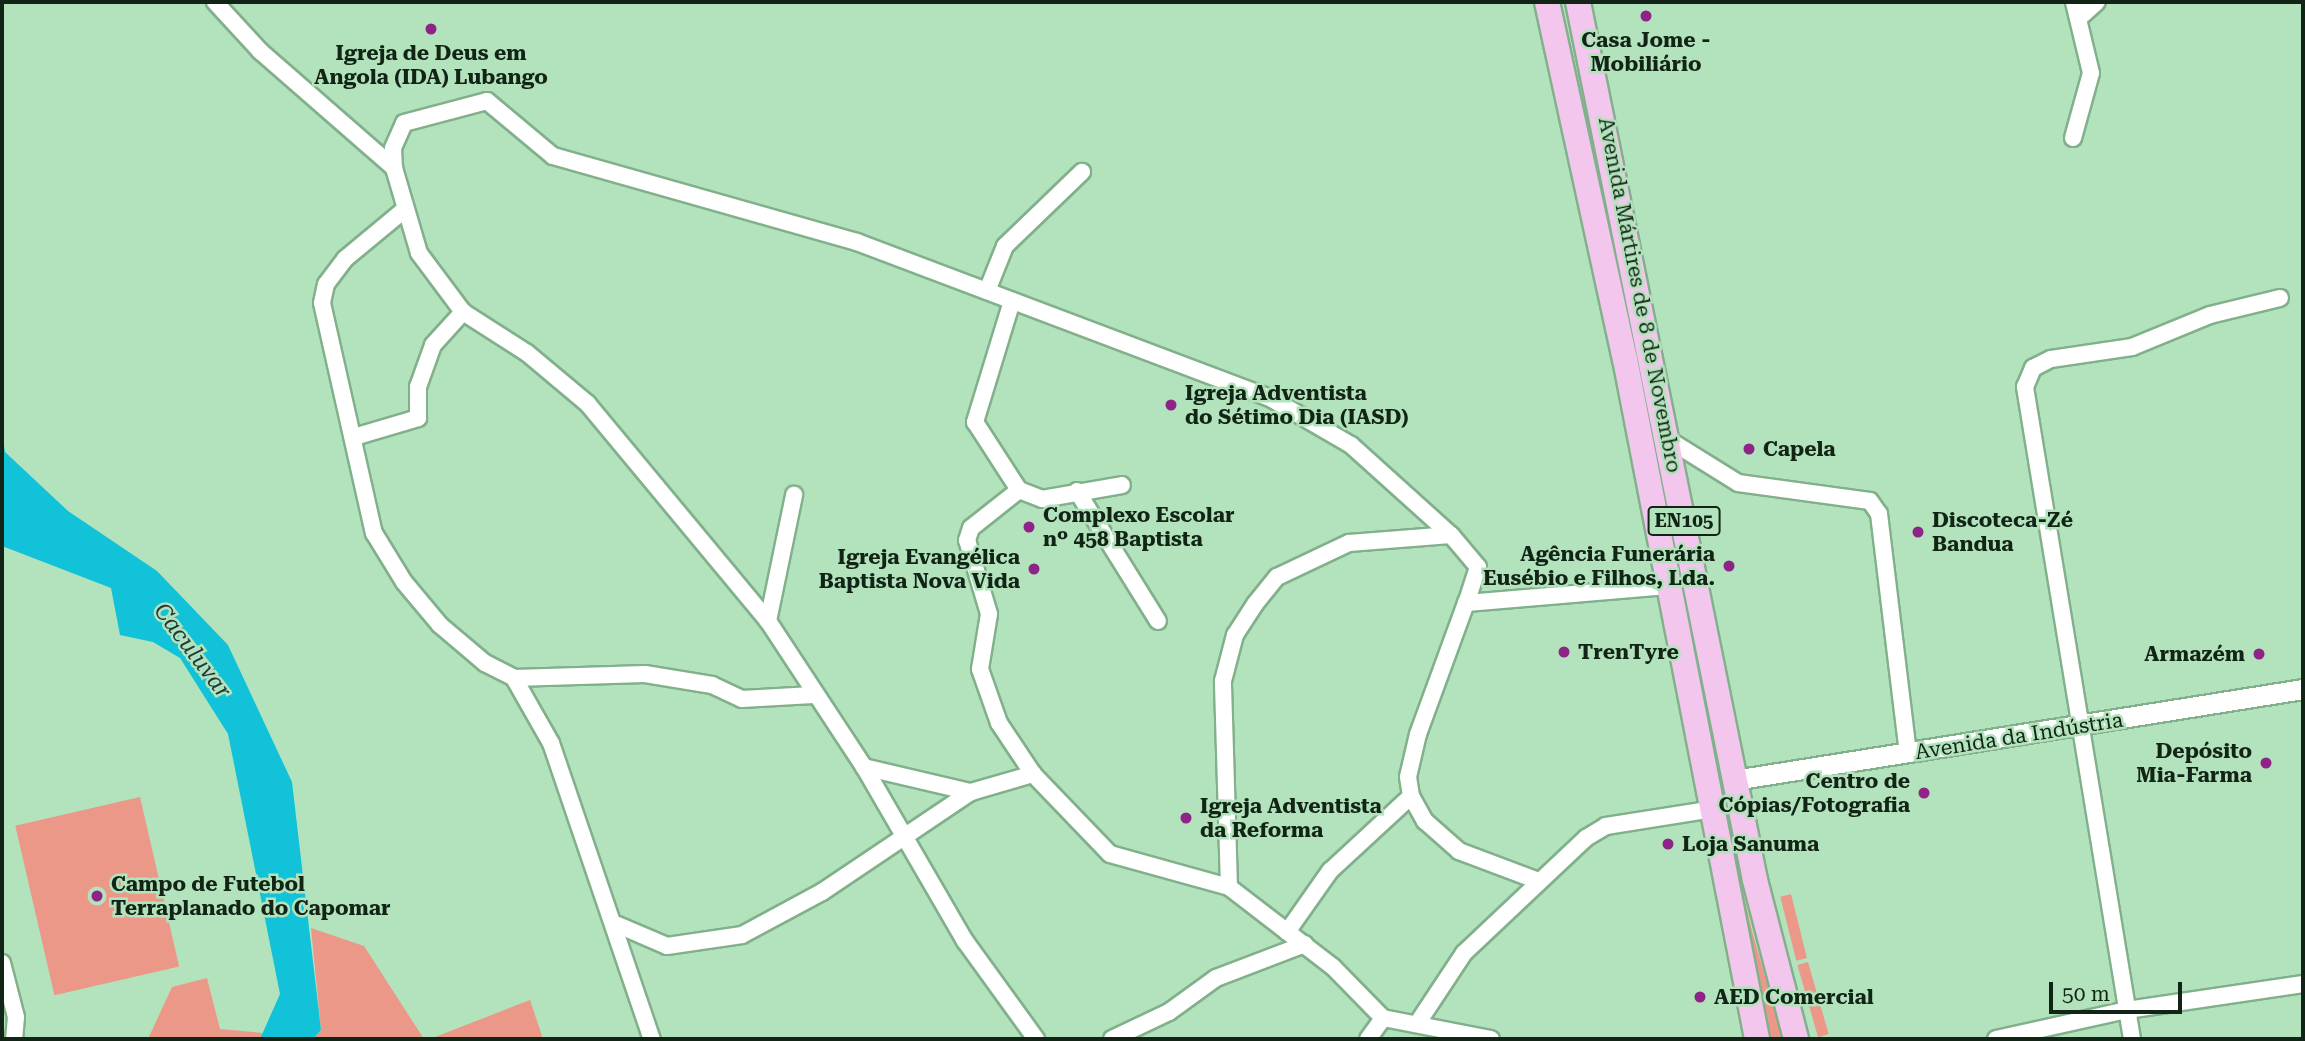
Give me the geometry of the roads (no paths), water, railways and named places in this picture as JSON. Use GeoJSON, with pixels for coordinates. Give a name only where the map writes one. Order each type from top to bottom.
{"type":"FeatureCollection","features":[{"type":"Feature","properties":{"kind":"main road","name":"Avenida Mártires de 8 de Novembro"},"geometry":{"type":"LineString","coordinates":[[1547,2],[1668,586],[1757,1039]]}},
{"type":"Feature","properties":{"kind":"main road","name":"Avenida Mártires de 8 de Novembro"},"geometry":{"type":"LineString","coordinates":[[1578,2],[1669,440],[1734,780],[1796,1039]]}},
{"type":"Feature","properties":{"kind":"street"},"geometry":{"type":"LineString","coordinates":[[215,2],[260,51],[394,168]]}},
{"type":"Feature","properties":{"kind":"street"},"geometry":{"type":"LineString","coordinates":[[2073,138],[2091,73],[2074,2]]}},
{"type":"Feature","properties":{"kind":"street"},"geometry":{"type":"LineString","coordinates":[[2079,18],[2097,2]]}},
{"type":"Feature","properties":{"kind":"street"},"geometry":{"type":"LineString","coordinates":[[1036,1039],[965,941],[864,767],[813,695],[768,621],[588,404],[527,352],[463,312],[419,253],[404,211],[394,168],[393,148],[404,123],[487,101],[553,156],[857,242],[1272,399],[1351,445],[1451,535],[1478,567],[1419,734],[1408,777],[1411,796],[1425,821],[1459,852],[1536,880]]}},
{"type":"Feature","properties":{"kind":"street"},"geometry":{"type":"LineString","coordinates":[[987,291],[1005,246],[1082,172]]}},
{"type":"Feature","properties":{"kind":"street"},"geometry":{"type":"LineString","coordinates":[[404,211],[326,284],[326,340],[354,437],[374,533],[404,582],[440,625],[485,663],[514,678],[645,674],[712,685],[742,699],[813,695]]}},
{"type":"Feature","properties":{"kind":"street"},"geometry":{"type":"LineString","coordinates":[[2132,1039],[2025,387],[2033,369],[2051,359],[2132,347],[2210,315],[2280,298]]}},
{"type":"Feature","properties":{"kind":"street"},"geometry":{"type":"LineString","coordinates":[[1012,301],[975,422],[1019,490],[1042,499],[1122,485]]}},
{"type":"Feature","properties":{"kind":"street"},"geometry":{"type":"LineString","coordinates":[[354,437],[418,418],[418,387],[433,345],[463,312]]}},
{"type":"Feature","properties":{"kind":"street"},"geometry":{"type":"LineString","coordinates":[[1669,440],[1738,483],[1870,501],[1879,514],[1908,753]]}},
{"type":"Feature","properties":{"kind":"street"},"geometry":{"type":"LineString","coordinates":[[1019,490],[971,528],[967,540],[989,614],[979,669],[999,723],[1033,774],[1110,854],[1229,887],[1305,944],[1383,1018],[1492,1039]]}},
{"type":"Feature","properties":{"kind":"street"},"geometry":{"type":"LineString","coordinates":[[1077,491],[1158,621]]}},
{"type":"Feature","properties":{"kind":"street"},"geometry":{"type":"LineString","coordinates":[[768,621],[794,495]]}},
{"type":"Feature","properties":{"kind":"street"},"geometry":{"type":"LineString","coordinates":[[1229,887],[1223,681],[1236,635],[1255,604],[1276,578],[1349,543],[1451,535]]}},
{"type":"Feature","properties":{"kind":"street"},"geometry":{"type":"LineString","coordinates":[[1466,603],[1668,586]]}},
{"type":"Feature","properties":{"kind":"street"},"geometry":{"type":"LineString","coordinates":[[514,678],[551,743],[618,925],[652,1039]]}},
{"type":"Feature","properties":{"kind":"street","name":"Avenida da Indústria"},"geometry":{"type":"LineString","coordinates":[[1734,780],[2081,727],[2303,689]]}},
{"type":"Feature","properties":{"kind":"street"},"geometry":{"type":"LineString","coordinates":[[864,767],[971,792]]}},
{"type":"Feature","properties":{"kind":"street"},"geometry":{"type":"LineString","coordinates":[[618,925],[667,946],[742,935],[904,839],[971,792],[1033,774]]}},
{"type":"Feature","properties":{"kind":"street"},"geometry":{"type":"LineString","coordinates":[[1287,932],[1330,871],[1411,796]]}},
{"type":"Feature","properties":{"kind":"street"},"geometry":{"type":"LineString","coordinates":[[1417,1024],[1464,953],[1536,880],[1606,826],[1713,809]]}},
{"type":"Feature","properties":{"kind":"street"},"geometry":{"type":"LineString","coordinates":[[1112,1039],[1169,1012],[1216,978],[1305,944]]}},
{"type":"Feature","properties":{"kind":"street"},"geometry":{"type":"LineString","coordinates":[[2,963],[16,1017],[14,1039]]}},
{"type":"Feature","properties":{"kind":"street"},"geometry":{"type":"LineString","coordinates":[[1996,1039],[2127,1010],[2303,984]]}},
{"type":"Feature","properties":{"kind":"street"},"geometry":{"type":"LineString","coordinates":[[1367,1039],[1383,1018]]}},
{"type":"Feature","properties":{"kind":"water","name":"Caculuvar"},"geometry":{"type":"Polygon","coordinates":[[[2,433],[5,452],[68,511],[157,571],[228,645],[292,782],[321,1030],[313,1039],[260,1039],[280,994],[228,734],[180,658],[153,642],[120,635],[111,588],[2,546],[2,433]]]}},
{"type":"Feature","properties":{"kind":"place","name":"Casa Jome - Mobiliário"},"geometry":{"type":"Point","coordinates":[1646,16]}},
{"type":"Feature","properties":{"kind":"place","name":"Igreja de Deus em Angola (IDA) Lubango"},"geometry":{"type":"Point","coordinates":[431,29]}},
{"type":"Feature","properties":{"kind":"place","name":"Igreja Adventista do Sétimo Dia (IASD)"},"geometry":{"type":"Point","coordinates":[1171,405]}},
{"type":"Feature","properties":{"kind":"place","name":"Capela"},"geometry":{"type":"Point","coordinates":[1749,449]}},
{"type":"Feature","properties":{"kind":"place","name":"Complexo Escolar nº 458 Baptista"},"geometry":{"type":"Point","coordinates":[1029,527]}},
{"type":"Feature","properties":{"kind":"place","name":"Discoteca-Zé Bandua"},"geometry":{"type":"Point","coordinates":[1918,532]}},
{"type":"Feature","properties":{"kind":"place","name":"Agência Funerária Eusébio e Filhos, Lda."},"geometry":{"type":"Point","coordinates":[1729,566]}},
{"type":"Feature","properties":{"kind":"place","name":"Igreja Evangélica Baptista Nova Vida"},"geometry":{"type":"Point","coordinates":[1034,569]}},
{"type":"Feature","properties":{"kind":"place","name":"TrenTyre"},"geometry":{"type":"Point","coordinates":[1564,652]}},
{"type":"Feature","properties":{"kind":"place","name":"Armazém"},"geometry":{"type":"Point","coordinates":[2259,654]}},
{"type":"Feature","properties":{"kind":"place","name":"Depósito Mia-Farma"},"geometry":{"type":"Point","coordinates":[2266,763]}},
{"type":"Feature","properties":{"kind":"place","name":"Centro de Cópias/Fotografia"},"geometry":{"type":"Point","coordinates":[1924,793]}},
{"type":"Feature","properties":{"kind":"place","name":"Igreja Adventista da Reforma"},"geometry":{"type":"Point","coordinates":[1186,818]}},
{"type":"Feature","properties":{"kind":"place","name":"Loja Sanuma"},"geometry":{"type":"Point","coordinates":[1668,844]}},
{"type":"Feature","properties":{"kind":"place","name":"Campo de Futebol Terraplanado do Capomar"},"geometry":{"type":"Point","coordinates":[97,896]}},
{"type":"Feature","properties":{"kind":"place","name":"AED Comercial"},"geometry":{"type":"Point","coordinates":[1700,997]}}]}
